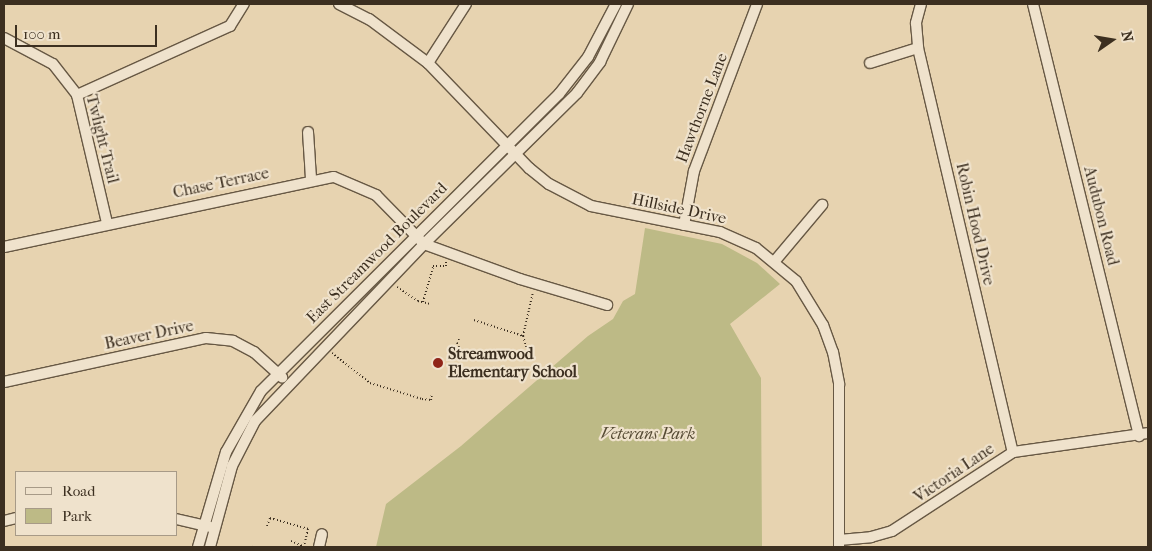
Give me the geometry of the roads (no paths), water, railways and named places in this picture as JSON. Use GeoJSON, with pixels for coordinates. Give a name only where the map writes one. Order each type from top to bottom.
{"type":"FeatureCollection","features":[{"type":"Feature","properties":{"kind":"street"},"geometry":{"type":"LineString","coordinates":[[77,95],[230,26],[244,4]]}},
{"type":"Feature","properties":{"kind":"street","name":"Hillside Drive"},"geometry":{"type":"LineString","coordinates":[[339,4],[369,18],[428,63],[516,155],[549,184],[591,206],[728,235],[756,248],[796,281],[810,301],[833,352],[839,384],[839,543]]}},
{"type":"Feature","properties":{"kind":"street"},"geometry":{"type":"LineString","coordinates":[[428,63],[466,4]]}},
{"type":"Feature","properties":{"kind":"street","name":"East Streamwood Boulevard"},"geometry":{"type":"LineString","coordinates":[[198,547],[232,438],[252,403],[278,374],[506,144],[559,94],[581,68],[616,4]]}},
{"type":"Feature","properties":{"kind":"street","name":"East Streamwood Boulevard"},"geometry":{"type":"LineString","coordinates":[[210,547],[240,446],[256,421],[288,383],[424,244],[516,155],[592,75],[616,32],[628,4]]}},
{"type":"Feature","properties":{"kind":"street","name":"Hawthorne Lane"},"geometry":{"type":"LineString","coordinates":[[684,225],[694,171],[757,4]]}},
{"type":"Feature","properties":{"kind":"street","name":"Robin Hood Drive"},"geometry":{"type":"LineString","coordinates":[[921,4],[916,23],[918,48],[1013,452]]}},
{"type":"Feature","properties":{"kind":"street","name":"Audubon Road"},"geometry":{"type":"LineString","coordinates":[[1033,4],[1144,434]]}},
{"type":"Feature","properties":{"kind":"street","name":"Twlight Trail"},"geometry":{"type":"LineString","coordinates":[[4,38],[52,64],[77,95],[107,223]]}},
{"type":"Feature","properties":{"kind":"street"},"geometry":{"type":"LineString","coordinates":[[870,63],[918,48]]}},
{"type":"Feature","properties":{"kind":"street"},"geometry":{"type":"LineString","coordinates":[[308,132],[311,179]]}},
{"type":"Feature","properties":{"kind":"street","name":"Chase Terrace"},"geometry":{"type":"LineString","coordinates":[[4,247],[311,179],[334,177],[376,195],[424,244]]}},
{"type":"Feature","properties":{"kind":"street"},"geometry":{"type":"LineString","coordinates":[[774,262],[822,205]]}},
{"type":"Feature","properties":{"kind":"street"},"geometry":{"type":"LineString","coordinates":[[424,244],[535,284],[607,305]]}},
{"type":"Feature","properties":{"kind":"street","name":"Beaver Drive"},"geometry":{"type":"LineString","coordinates":[[4,382],[206,338],[233,340],[254,352],[288,383]]}},
{"type":"Feature","properties":{"kind":"street","name":"Victoria Lane"},"geometry":{"type":"LineString","coordinates":[[839,543],[892,531],[1013,452],[1144,434]]}},
{"type":"Feature","properties":{"kind":"street"},"geometry":{"type":"LineString","coordinates":[[178,519],[215,528]]}},
{"type":"Feature","properties":{"kind":"street"},"geometry":{"type":"LineString","coordinates":[[319,547],[322,534]]}},
{"type":"Feature","properties":{"kind":"place","name":"Streamwood Elementary School"},"geometry":{"type":"Point","coordinates":[438,363]}},
{"type":"Feature","properties":{"kind":"park label","name":"Veterans Park"},"geometry":{"type":"Point","coordinates":[648,434]}}]}
